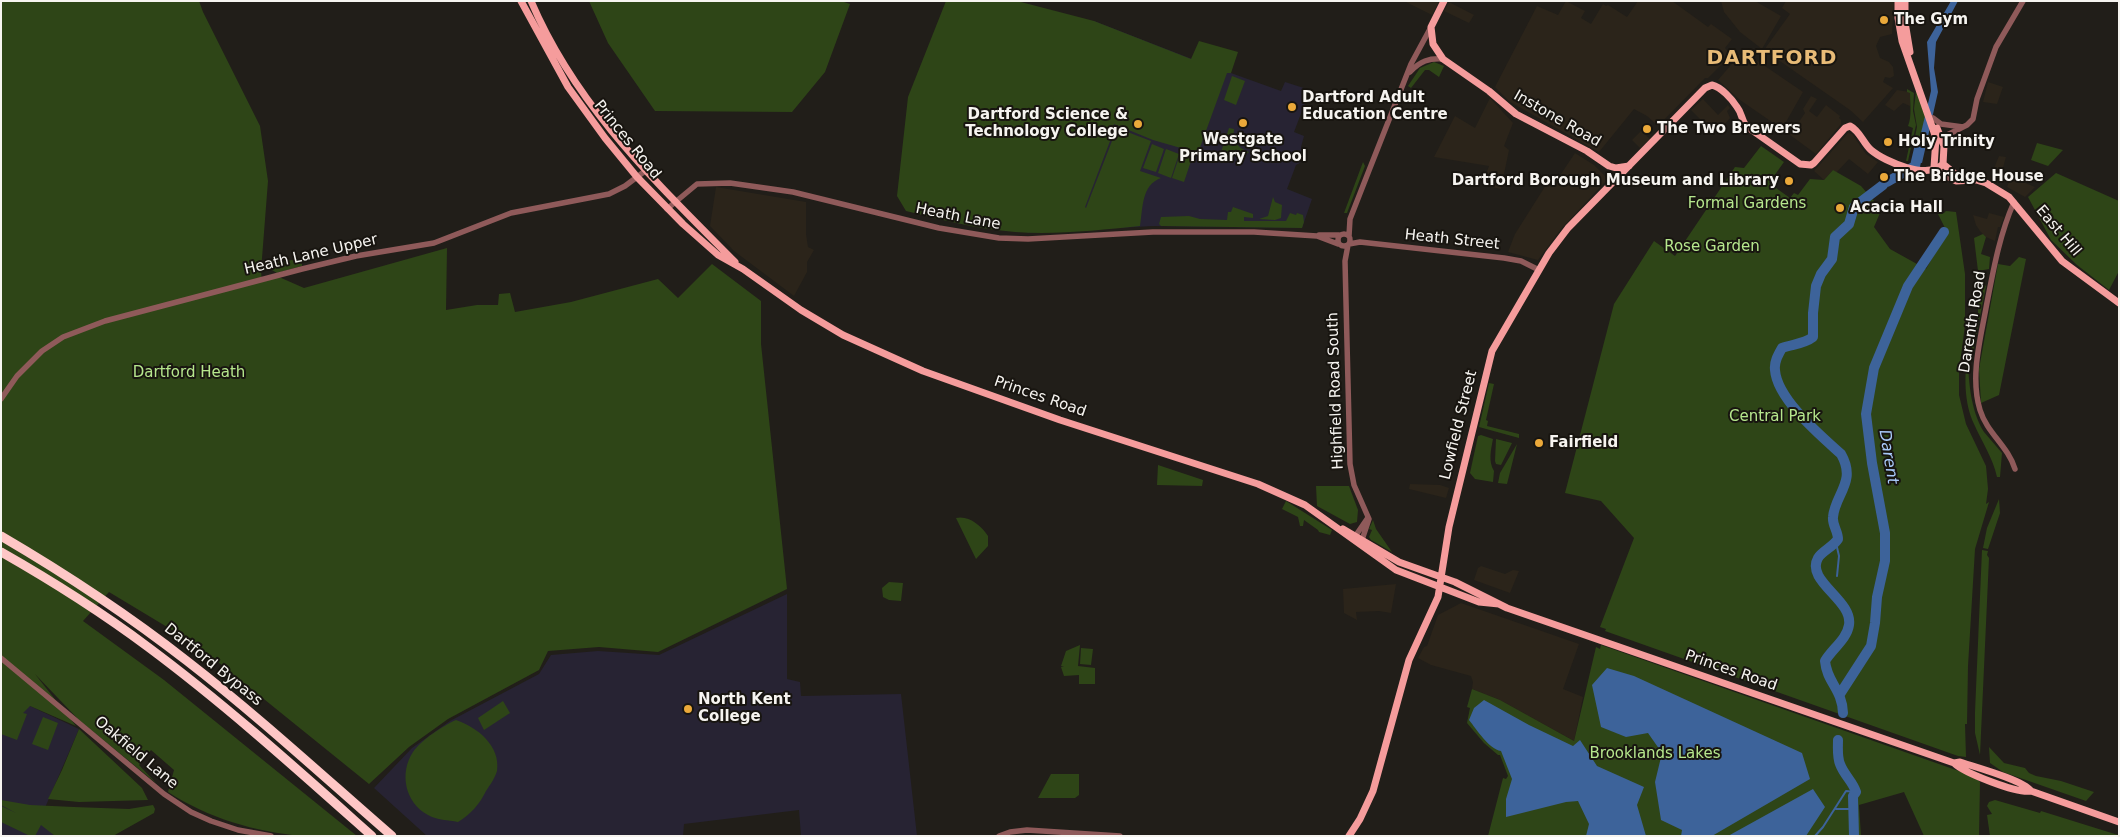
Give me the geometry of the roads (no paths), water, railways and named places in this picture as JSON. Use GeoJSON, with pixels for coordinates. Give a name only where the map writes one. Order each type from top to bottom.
{"type":"FeatureCollection","features":[{"type":"Feature","properties":{"kind":"highway","name":"Dartford Bypass"},"geometry":{"type":"LineString","coordinates":[[1,536],[94,594],[180,655],[266,726],[392,836]]}},
{"type":"Feature","properties":{"kind":"highway","name":"Dartford Bypass"},"geometry":{"type":"LineString","coordinates":[[1,552],[71,594],[155,652],[246,726],[372,836]]}},
{"type":"Feature","properties":{"kind":"main road","name":"Princes Road"},"geometry":{"type":"LineString","coordinates":[[521,1],[568,87],[604,138],[637,177],[667,209],[718,255],[743,269],[809,315],[843,335],[896,360],[1060,420],[1258,484],[1305,505],[1338,528],[1399,562],[1484,595],[1498,604]]}},
{"type":"Feature","properties":{"kind":"main road","name":"Princes Road"},"geometry":{"type":"LineString","coordinates":[[531,1],[540,23],[574,83],[613,135],[674,202],[743,269]]}},
{"type":"Feature","properties":{"kind":"main road"},"geometry":{"type":"LineString","coordinates":[[1431,27],[1444,1]]}},
{"type":"Feature","properties":{"kind":"main road"},"geometry":{"type":"LineString","coordinates":[[1898,1],[1901,33],[1921,90],[1938,136],[1943,142],[1944,164],[1935,170],[1938,136],[1933,118],[1921,90],[1910,52],[1905,1]]}},
{"type":"Feature","properties":{"kind":"main road"},"geometry":{"type":"LineString","coordinates":[[1901,33],[1901,21],[1905,16]]}},
{"type":"Feature","properties":{"kind":"main road","name":"Instone Road"},"geometry":{"type":"LineString","coordinates":[[1431,27],[1433,44],[1444,59],[1490,91],[1516,114],[1587,151],[1610,169],[1629,166]]}},
{"type":"Feature","properties":{"kind":"main road","name":"Lowfield Street"},"geometry":{"type":"LineString","coordinates":[[1349,836],[1373,791],[1410,660],[1435,605],[1440,588],[1449,527],[1492,351],[1561,236],[1705,88],[1712,85],[1720,89],[1737,106],[1746,126],[1800,164],[1814,163],[1845,128],[1850,126],[1856,130],[1869,149],[1885,159],[1899,166],[1935,170]]}},
{"type":"Feature","properties":{"kind":"main road","name":"East Hill"},"geometry":{"type":"LineString","coordinates":[[1944,164],[1954,173],[1992,185],[2014,202],[2062,261],[2119,303]]}},
{"type":"Feature","properties":{"kind":"main road"},"geometry":{"type":"LineString","coordinates":[[1610,169],[1622,174]]}},
{"type":"Feature","properties":{"kind":"main road"},"geometry":{"type":"LineString","coordinates":[[1610,169],[1613,182]]}},
{"type":"Feature","properties":{"kind":"main road","name":"East Hill"},"geometry":{"type":"LineString","coordinates":[[1935,170],[1956,181],[1975,179]]}},
{"type":"Feature","properties":{"kind":"main road","name":"Princes Road"},"geometry":{"type":"LineString","coordinates":[[1358,540],[1396,570],[1440,588],[1479,602],[1498,604],[1954,763],[1959,768],[1995,782],[2025,792],[2031,791],[2119,822]]}},
{"type":"Feature","properties":{"kind":"main road","name":"Princes Road"},"geometry":{"type":"LineString","coordinates":[[1954,763],[1960,762],[1984,770],[2028,786],[2031,791]]}},
{"type":"Feature","properties":{"kind":"street"},"geometry":{"type":"LineString","coordinates":[[1943,142],[1951,133],[1969,123],[1973,118],[1977,99],[1996,47],[2023,1]]}},
{"type":"Feature","properties":{"kind":"street"},"geometry":{"type":"LineString","coordinates":[[1349,241],[1339,244],[1337,239],[1350,219],[1411,64],[1431,27]]}},
{"type":"Feature","properties":{"kind":"street"},"geometry":{"type":"LineString","coordinates":[[1408,75],[1417,64],[1425,60],[1444,59]]}},
{"type":"Feature","properties":{"kind":"street"},"geometry":{"type":"LineString","coordinates":[[1933,118],[1941,124],[1963,127]]}},
{"type":"Feature","properties":{"kind":"street","name":"Heath Lane Upper"},"geometry":{"type":"LineString","coordinates":[[1,399],[17,376],[42,351],[64,337],[104,320],[320,265],[434,243],[511,213],[609,194],[625,186],[646,171]]}},
{"type":"Feature","properties":{"kind":"street","name":"Heath Lane"},"geometry":{"type":"LineString","coordinates":[[667,209],[697,184],[730,183],[793,192],[939,228],[999,238],[1028,239],[1163,232],[1269,232],[1317,236],[1340,235],[1344,233],[1349,241]]}},
{"type":"Feature","properties":{"kind":"street","name":"Darenth Road"},"geometry":{"type":"LineString","coordinates":[[2014,202],[2001,236],[1991,280],[1978,352],[1976,387],[1984,421],[2008,452],[2015,469]]}},
{"type":"Feature","properties":{"kind":"street","name":"Highfield Road South"},"geometry":{"type":"LineString","coordinates":[[1350,219],[1349,241],[1345,261],[1350,464],[1354,485],[1367,517],[1358,540]]}},
{"type":"Feature","properties":{"kind":"street","name":"Heath Lane"},"geometry":{"type":"LineString","coordinates":[[1317,236],[1339,244]]}},
{"type":"Feature","properties":{"kind":"street","name":"Heath Street"},"geometry":{"type":"LineString","coordinates":[[1349,241],[1515,259],[1539,270]]}},
{"type":"Feature","properties":{"kind":"street","name":"Highfield Road South"},"geometry":{"type":"LineString","coordinates":[[1339,244],[1345,261]]}},
{"type":"Feature","properties":{"kind":"street","name":"Oakfield Lane"},"geometry":{"type":"LineString","coordinates":[[1,658],[164,794],[191,812],[238,830],[271,836]]}},
{"type":"Feature","properties":{"kind":"street"},"geometry":{"type":"LineString","coordinates":[[999,836],[1010,832],[1027,830],[1120,836]]}},
{"type":"Feature","properties":{"kind":"water"},"geometry":{"type":"Polygon","coordinates":[[[1951,1],[1958,1],[1936,42],[1934,68],[1938,92],[1922,163],[1914,162],[1931,91],[1927,42],[1951,1]]]}},
{"type":"Feature","properties":{"kind":"water"},"geometry":{"type":"Polygon","coordinates":[[[1607,668],[1634,676],[1802,753],[1810,779],[1712,836],[1681,836],[1682,830],[1661,820],[1655,782],[1662,753],[1648,733],[1626,737],[1601,727],[1592,685],[1607,668]]]}},
{"type":"Feature","properties":{"kind":"water"},"geometry":{"type":"Polygon","coordinates":[[[1484,700],[1529,725],[1573,746],[1580,740],[1597,766],[1644,787],[1637,805],[1646,836],[1586,836],[1589,824],[1578,801],[1566,802],[1506,817],[1506,799],[1512,779],[1501,751],[1492,747],[1469,720],[1474,708],[1484,700]]]}},
{"type":"Feature","properties":{"kind":"water"},"geometry":{"type":"Polygon","coordinates":[[[1813,789],[1825,807],[1806,836],[1728,836],[1813,789]]]}},
{"type":"Feature","properties":{"kind":"waterway","name":"Darent"},"geometry":{"type":"LineString","coordinates":[[1887,182],[1915,166],[1919,149]]}},
{"type":"Feature","properties":{"kind":"waterway","name":"Darent"},"geometry":{"type":"LineString","coordinates":[[1843,713],[1840,697],[1826,669],[1825,661],[1848,630],[1848,616],[1838,599],[1823,583],[1818,575],[1816,566],[1818,558],[1838,539],[1833,517],[1837,501],[1844,487],[1847,472],[1841,454],[1811,427],[1783,393],[1775,367],[1782,348],[1802,343],[1813,337],[1816,286],[1821,274],[1832,259],[1835,237],[1849,224],[1854,207],[1883,185]]}},
{"type":"Feature","properties":{"kind":"waterway","name":"Darent"},"geometry":{"type":"LineString","coordinates":[[1840,694],[1871,646],[1877,597],[1885,561],[1885,533],[1872,463],[1866,414],[1874,368],[1908,286],[1944,232]]}},
{"type":"Feature","properties":{"kind":"waterway"},"geometry":{"type":"LineString","coordinates":[[1836,543],[1839,556],[1837,576]]}},
{"type":"Feature","properties":{"kind":"waterway","name":"Darent"},"geometry":{"type":"LineString","coordinates":[[1838,740],[1839,761],[1856,792],[1853,796],[1854,836]]}},
{"type":"Feature","properties":{"kind":"waterway"},"geometry":{"type":"LineString","coordinates":[[1815,836],[1846,791],[1856,792]]}},
{"type":"Feature","properties":{"kind":"waterway"},"geometry":{"type":"LineString","coordinates":[[1836,809],[1853,809]]}},
{"type":"Feature","properties":{"kind":"place","name":"The Gym"},"geometry":{"type":"Point","coordinates":[1884,20]}},
{"type":"Feature","properties":{"kind":"place","name":"Dartford Adult Education Centre"},"geometry":{"type":"Point","coordinates":[1292,107]}},
{"type":"Feature","properties":{"kind":"place","name":"Westgate Primary School"},"geometry":{"type":"Point","coordinates":[1243,123]}},
{"type":"Feature","properties":{"kind":"place","name":"Dartford Science & Technology College"},"geometry":{"type":"Point","coordinates":[1138,124]}},
{"type":"Feature","properties":{"kind":"place","name":"The Two Brewers"},"geometry":{"type":"Point","coordinates":[1647,129]}},
{"type":"Feature","properties":{"kind":"place","name":"Holy Trinity"},"geometry":{"type":"Point","coordinates":[1888,142]}},
{"type":"Feature","properties":{"kind":"place","name":"The Bridge House"},"geometry":{"type":"Point","coordinates":[1884,177]}},
{"type":"Feature","properties":{"kind":"place","name":"Dartford Borough Museum and Library"},"geometry":{"type":"Point","coordinates":[1789,181]}},
{"type":"Feature","properties":{"kind":"place","name":"Acacia Hall"},"geometry":{"type":"Point","coordinates":[1840,208]}},
{"type":"Feature","properties":{"kind":"place","name":"Fairfield"},"geometry":{"type":"Point","coordinates":[1539,443]}},
{"type":"Feature","properties":{"kind":"place","name":"North Kent College"},"geometry":{"type":"Point","coordinates":[688,709]}},
{"type":"Feature","properties":{"kind":"district","name":"DARTFORD"},"geometry":{"type":"Point","coordinates":[1772,59]}},
{"type":"Feature","properties":{"kind":"park label","name":"Formal Gardens"},"geometry":{"type":"Point","coordinates":[1747,204]}},
{"type":"Feature","properties":{"kind":"park label","name":"Rose Garden"},"geometry":{"type":"Point","coordinates":[1712,247]}},
{"type":"Feature","properties":{"kind":"park label","name":"Dartford Heath"},"geometry":{"type":"Point","coordinates":[189,373]}},
{"type":"Feature","properties":{"kind":"park label","name":"Central Park"},"geometry":{"type":"Point","coordinates":[1775,417]}},
{"type":"Feature","properties":{"kind":"park label","name":"Brooklands Lakes"},"geometry":{"type":"Point","coordinates":[1655,754]}}]}
